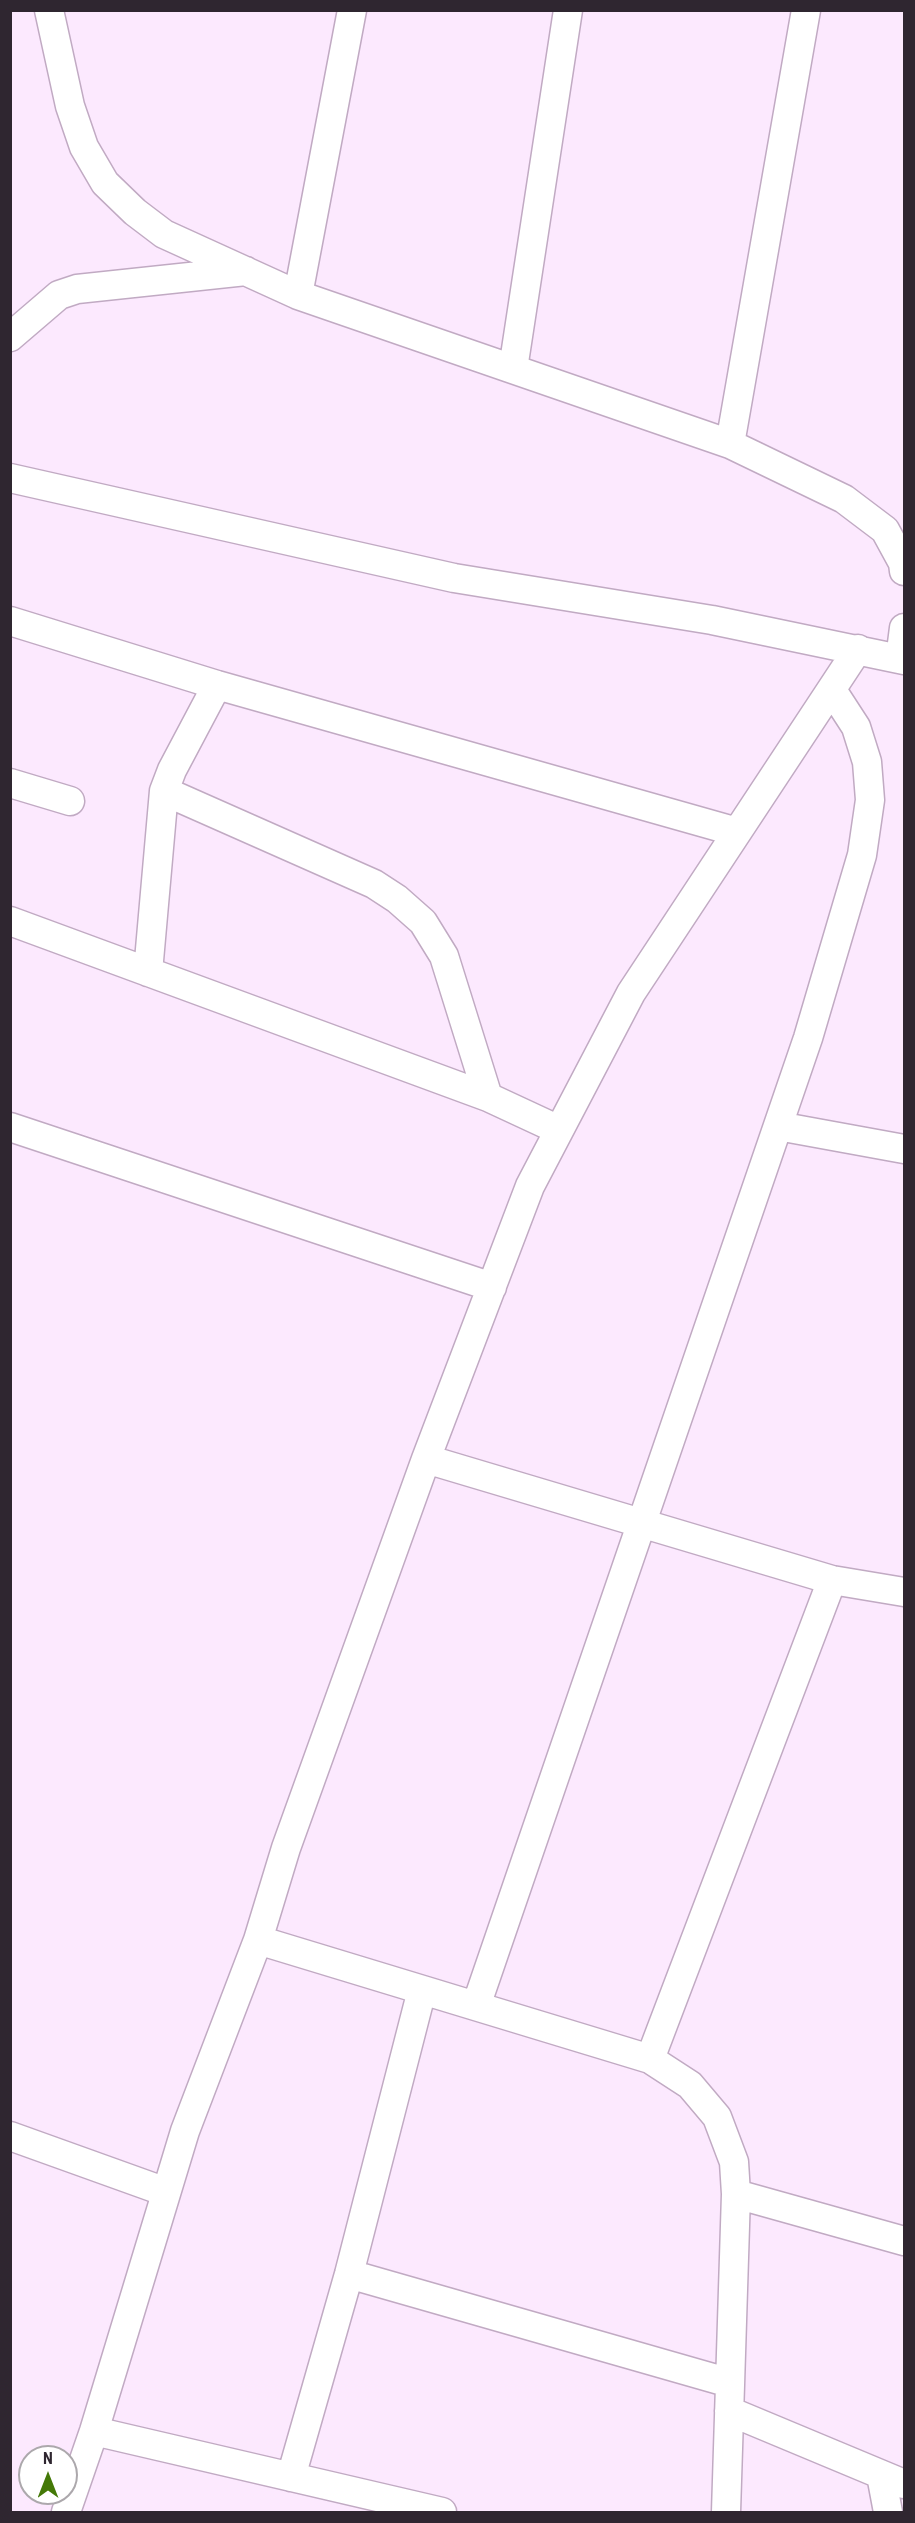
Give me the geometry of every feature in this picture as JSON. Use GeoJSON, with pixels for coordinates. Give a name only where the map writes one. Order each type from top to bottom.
{"type":"FeatureCollection","features":[{"type":"Feature","properties":{"kind":"street"},"geometry":{"type":"LineString","coordinates":[[49,10],[70,106],[84,147],[105,183],[135,212],[164,234],[298,296],[730,444],[844,499],[885,530],[904,565]]}},
{"type":"Feature","properties":{"kind":"street"},"geometry":{"type":"LineString","coordinates":[[298,296],[352,10]]}},
{"type":"Feature","properties":{"kind":"street"},"geometry":{"type":"LineString","coordinates":[[513,369],[568,10]]}},
{"type":"Feature","properties":{"kind":"street"},"geometry":{"type":"LineString","coordinates":[[730,444],[806,10]]}},
{"type":"Feature","properties":{"kind":"street"},"geometry":{"type":"LineString","coordinates":[[10,337],[59,295],[77,289],[246,271]]}},
{"type":"Feature","properties":{"kind":"street"},"geometry":{"type":"LineString","coordinates":[[10,478],[454,578],[712,621],[858,649],[902,660],[904,628]]}},
{"type":"Feature","properties":{"kind":"street"},"geometry":{"type":"LineString","coordinates":[[10,621],[217,685],[737,832]]}},
{"type":"Feature","properties":{"kind":"street"},"geometry":{"type":"LineString","coordinates":[[66,2512],[94,2431],[185,2131],[258,1940],[286,1848],[426,1459],[530,1186],[631,993],[858,649]]}},
{"type":"Feature","properties":{"kind":"street"},"geometry":{"type":"LineString","coordinates":[[148,972],[164,791],[172,770],[217,685]]}},
{"type":"Feature","properties":{"kind":"street"},"geometry":{"type":"LineString","coordinates":[[476,2006],[808,1038],[862,855],[870,800],[867,762],[856,727],[832,690]]}},
{"type":"Feature","properties":{"kind":"street"},"geometry":{"type":"LineString","coordinates":[[10,783],[70,801]]}},
{"type":"Feature","properties":{"kind":"street"},"geometry":{"type":"LineString","coordinates":[[164,791],[374,884],[398,899],[423,922],[444,956],[488,1096]]}},
{"type":"Feature","properties":{"kind":"street"},"geometry":{"type":"LineString","coordinates":[[10,921],[488,1096],[560,1130]]}},
{"type":"Feature","properties":{"kind":"street"},"geometry":{"type":"LineString","coordinates":[[778,1126],[904,1149]]}},
{"type":"Feature","properties":{"kind":"street"},"geometry":{"type":"LineString","coordinates":[[10,1127],[492,1287]]}},
{"type":"Feature","properties":{"kind":"street"},"geometry":{"type":"LineString","coordinates":[[426,1459],[832,1580],[904,1592]]}},
{"type":"Feature","properties":{"kind":"street"},"geometry":{"type":"LineString","coordinates":[[650,2059],[832,1580]]}},
{"type":"Feature","properties":{"kind":"street"},"geometry":{"type":"LineString","coordinates":[[258,1940],[650,2059],[690,2085],[717,2117],[734,2162],[736,2194],[726,2512]]}},
{"type":"Feature","properties":{"kind":"street"},"geometry":{"type":"LineString","coordinates":[[291,2477],[349,2274],[422,1990]]}},
{"type":"Feature","properties":{"kind":"street"},"geometry":{"type":"LineString","coordinates":[[10,2136],[166,2192]]}},
{"type":"Feature","properties":{"kind":"street"},"geometry":{"type":"LineString","coordinates":[[736,2194],[904,2241]]}},
{"type":"Feature","properties":{"kind":"street"},"geometry":{"type":"LineString","coordinates":[[349,2274],[730,2397],[893,2479],[888,2512]]}},
{"type":"Feature","properties":{"kind":"street"},"geometry":{"type":"LineString","coordinates":[[94,2431],[442,2512]]}}]}
